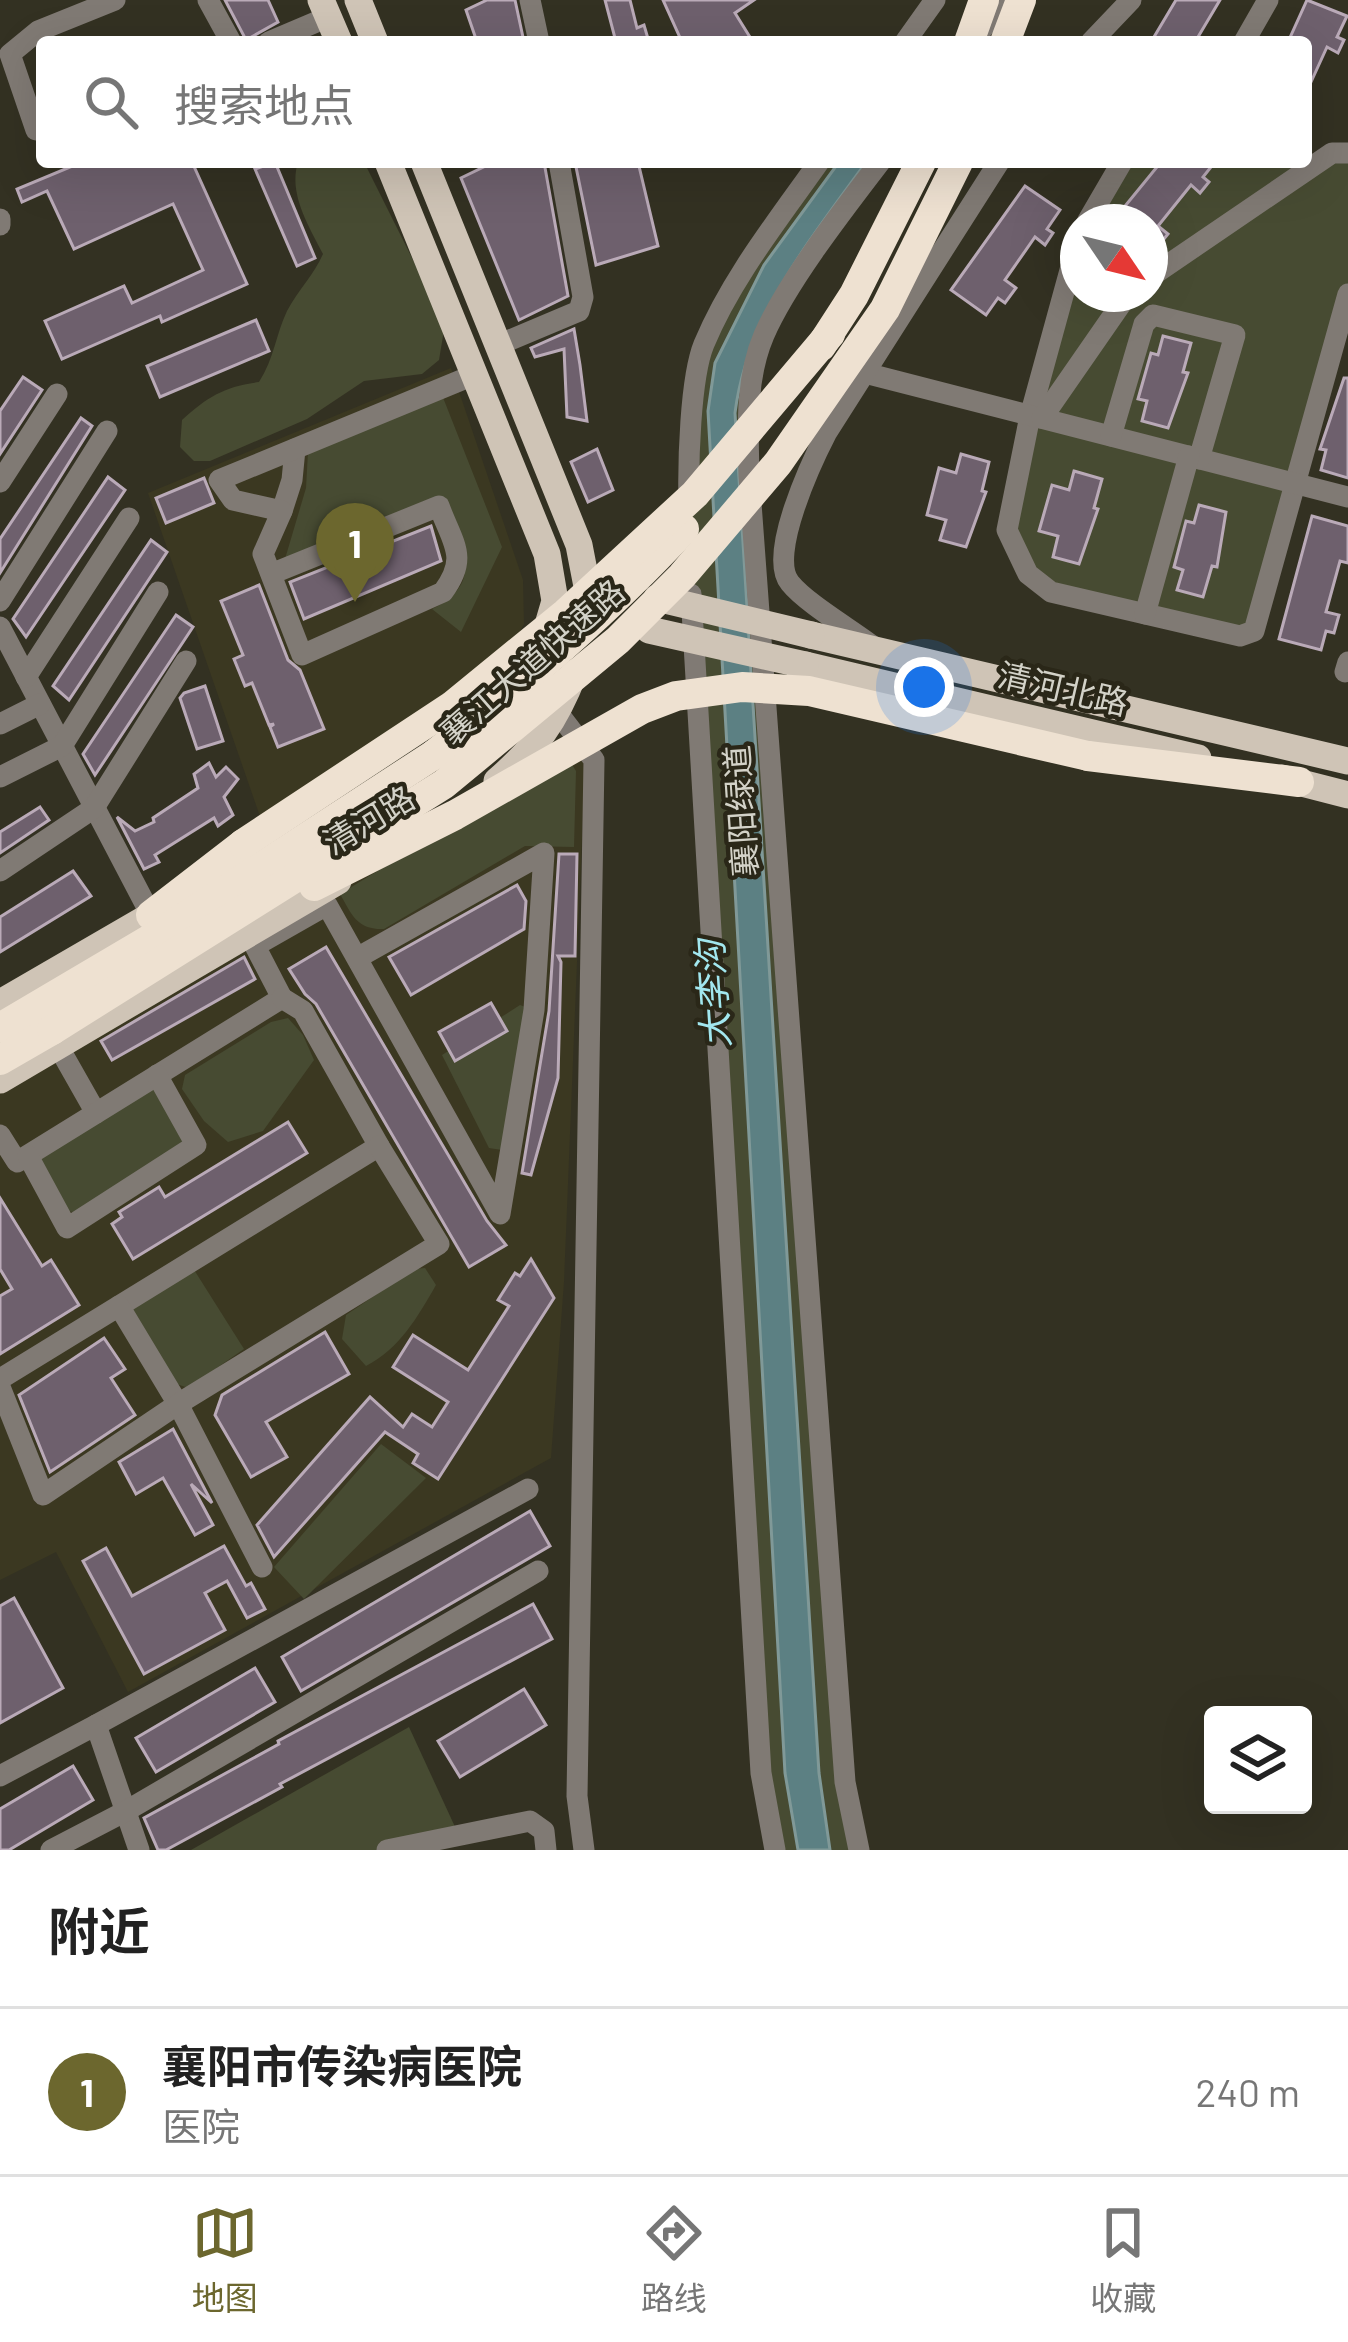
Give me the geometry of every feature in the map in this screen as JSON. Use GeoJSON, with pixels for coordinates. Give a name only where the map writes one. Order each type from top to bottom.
{"type":"FeatureCollection","features":[{"type":"Feature","properties":{"kind":"highway"},"geometry":{"type":"LineString","coordinates":[[973,36],[984,0]]}},
{"type":"Feature","properties":{"kind":"highway"},"geometry":{"type":"LineString","coordinates":[[1007,36],[1021,0]]}},
{"type":"Feature","properties":{"kind":"highway","name":"襄江大道快速路"},"geometry":{"type":"LineString","coordinates":[[0,1028],[149,940],[435,754],[557,655],[636,581],[706,506],[830,334],[918,168]]}},
{"type":"Feature","properties":{"kind":"highway","name":"襄江大道快速路"},"geometry":{"type":"LineString","coordinates":[[0,1060],[55,1038],[444,784],[618,640],[682,576],[778,463],[885,309],[955,168]]}},
{"type":"Feature","properties":{"kind":"highway"},"geometry":{"type":"LineString","coordinates":[[151,915],[243,844],[452,706],[566,613],[695,494],[830,334]]}},
{"type":"Feature","properties":{"kind":"highway"},"geometry":{"type":"LineString","coordinates":[[55,1038],[315,885],[455,815],[602,730],[676,696],[742,687],[809,692],[1088,756],[1299,782]]}},
{"type":"Feature","properties":{"kind":"main road"},"geometry":{"type":"LineString","coordinates":[[358,0],[373,36]]}},
{"type":"Feature","properties":{"kind":"main road","name":"清河路"},"geometry":{"type":"LineString","coordinates":[[0,1003],[488,716],[515,693],[534,665],[555,601],[548,554],[390,168]]}},
{"type":"Feature","properties":{"kind":"main road","name":"清河路"},"geometry":{"type":"LineString","coordinates":[[0,1080],[55,1038],[490,788],[535,749],[558,713],[588,625],[590,589],[580,544],[426,168]]}},
{"type":"Feature","properties":{"kind":"main road","name":"清河北路"},"geometry":{"type":"LineString","coordinates":[[552,582],[657,598],[1348,760]]}},
{"type":"Feature","properties":{"kind":"main road","name":"清河北路"},"geometry":{"type":"LineString","coordinates":[[548,628],[588,625],[649,630],[1348,795]]}},
{"type":"Feature","properties":{"kind":"street"},"geometry":{"type":"LineString","coordinates":[[36,130],[10,54],[38,32],[115,0]]}},
{"type":"Feature","properties":{"kind":"street"},"geometry":{"type":"LineString","coordinates":[[208,0],[227,36]]}},
{"type":"Feature","properties":{"kind":"street"},"geometry":{"type":"LineString","coordinates":[[530,0],[537,36]]}},
{"type":"Feature","properties":{"kind":"street"},"geometry":{"type":"LineString","coordinates":[[909,36],[935,0]]}},
{"type":"Feature","properties":{"kind":"street"},"geometry":{"type":"LineString","coordinates":[[976,36],[1005,0]]}},
{"type":"Feature","properties":{"kind":"street"},"geometry":{"type":"LineString","coordinates":[[1097,36],[1131,0]]}},
{"type":"Feature","properties":{"kind":"street"},"geometry":{"type":"LineString","coordinates":[[1247,36],[1268,0]]}},
{"type":"Feature","properties":{"kind":"street"},"geometry":{"type":"LineString","coordinates":[[285,36],[329,20]]}},
{"type":"Feature","properties":{"kind":"street"},"geometry":{"type":"LineString","coordinates":[[1312,156],[1342,150]]}},
{"type":"Feature","properties":{"kind":"street"},"geometry":{"type":"LineString","coordinates":[[1168,266],[1342,150]]}},
{"type":"Feature","properties":{"kind":"street"},"geometry":{"type":"LineString","coordinates":[[498,345],[579,311],[583,297],[561,168]]}},
{"type":"Feature","properties":{"kind":"street"},"geometry":{"type":"LineString","coordinates":[[776,1850],[761,1773],[694,668],[688,476],[704,345],[756,250],[815,168]]}},
{"type":"Feature","properties":{"kind":"street","name":"襄阳绿道"},"geometry":{"type":"LineString","coordinates":[[859,1850],[845,1782],[747,408],[763,337],[807,264],[876,168]]}},
{"type":"Feature","properties":{"kind":"street"},"geometry":{"type":"LineString","coordinates":[[879,651],[788,582],[781,558],[811,464],[995,168]]}},
{"type":"Feature","properties":{"kind":"street"},"geometry":{"type":"LineString","coordinates":[[1098,204],[1118,168]]}},
{"type":"Feature","properties":{"kind":"street"},"geometry":{"type":"LineString","coordinates":[[1061,312],[1007,530],[1028,574],[1051,592],[1240,636],[1254,631],[1348,294]]}},
{"type":"Feature","properties":{"kind":"street"},"geometry":{"type":"LineString","coordinates":[[1036,417],[1115,312]]}},
{"type":"Feature","properties":{"kind":"street"},"geometry":{"type":"LineString","coordinates":[[1111,436],[1144,324],[1153,315],[1235,335],[1145,614]]}},
{"type":"Feature","properties":{"kind":"street"},"geometry":{"type":"LineString","coordinates":[[282,511],[233,500],[220,480],[476,374]]}},
{"type":"Feature","properties":{"kind":"street"},"geometry":{"type":"LineString","coordinates":[[865,374],[1348,497]]}},
{"type":"Feature","properties":{"kind":"street"},"geometry":{"type":"LineString","coordinates":[[0,482],[57,394]]}},
{"type":"Feature","properties":{"kind":"street"},"geometry":{"type":"LineString","coordinates":[[0,601],[106,431]]}},
{"type":"Feature","properties":{"kind":"street"},"geometry":{"type":"LineString","coordinates":[[271,574],[439,506],[460,561],[458,573],[443,592],[302,655],[263,554],[292,481],[295,449]]}},
{"type":"Feature","properties":{"kind":"street"},"geometry":{"type":"LineString","coordinates":[[26,677],[129,518]]}},
{"type":"Feature","properties":{"kind":"street"},"geometry":{"type":"LineString","coordinates":[[0,777],[62,746],[158,592]]}},
{"type":"Feature","properties":{"kind":"street"},"geometry":{"type":"LineString","coordinates":[[0,627],[7,658],[26,677],[151,915]]}},
{"type":"Feature","properties":{"kind":"street"},"geometry":{"type":"LineString","coordinates":[[0,871],[94,808],[186,661]]}},
{"type":"Feature","properties":{"kind":"street"},"geometry":{"type":"LineString","coordinates":[[0,724],[40,704]]}},
{"type":"Feature","properties":{"kind":"street"},"geometry":{"type":"LineString","coordinates":[[558,713],[594,760],[577,1796],[584,1850]]}},
{"type":"Feature","properties":{"kind":"street"},"geometry":{"type":"LineString","coordinates":[[357,958],[544,853],[534,1010],[500,1214],[327,905],[255,946],[282,998],[303,1011],[440,1244],[178,1404],[44,1495],[0,1383],[379,1146]]}},
{"type":"Feature","properties":{"kind":"street"},"geometry":{"type":"LineString","coordinates":[[0,1135],[17,1162],[282,998]]}},
{"type":"Feature","properties":{"kind":"street"},"geometry":{"type":"LineString","coordinates":[[55,1038],[95,1113]]}},
{"type":"Feature","properties":{"kind":"street"},"geometry":{"type":"LineString","coordinates":[[28,1156],[67,1228],[196,1145],[157,1076]]}},
{"type":"Feature","properties":{"kind":"street"},"geometry":{"type":"LineString","coordinates":[[118,1306],[178,1404],[262,1568]]}},
{"type":"Feature","properties":{"kind":"street"},"geometry":{"type":"LineString","coordinates":[[0,1776],[528,1489]]}},
{"type":"Feature","properties":{"kind":"street"},"geometry":{"type":"LineString","coordinates":[[51,1850],[538,1571]]}},
{"type":"Feature","properties":{"kind":"street"},"geometry":{"type":"LineString","coordinates":[[96,1725],[139,1850]]}},
{"type":"Feature","properties":{"kind":"street"},"geometry":{"type":"LineString","coordinates":[[387,1850],[530,1821],[544,1831],[545,1850]]}},
{"type":"Feature","properties":{"kind":"shaded area"},"geometry":{"type":"Polygon","coordinates":[[[451,368],[523,580],[524,624],[499,672],[265,831],[148,493],[451,368]]]}},
{"type":"Feature","properties":{"kind":"shaded area"},"geometry":{"type":"Polygon","coordinates":[[[574,750],[585,765],[564,1282],[551,1458],[128,1692],[56,1552],[0,1580],[0,1091],[574,750]]]}},
{"type":"Feature","properties":{"kind":"green space"},"geometry":{"type":"Polygon","coordinates":[[[1348,153],[1348,294],[1254,631],[1051,592],[1007,530],[1061,312],[1168,312],[1168,204],[1098,204],[1118,168],[1312,168],[1312,156],[1348,153]]]}},
{"type":"Feature","properties":{"kind":"green space"},"geometry":{"type":"Polygon","coordinates":[[[297,168],[367,168],[445,324],[439,360],[422,374],[364,381],[307,419],[210,461],[194,461],[180,447],[182,420],[217,394],[259,382],[287,311],[323,254],[298,198],[297,168]]]}},
{"type":"Feature","properties":{"kind":"green space"},"geometry":{"type":"Polygon","coordinates":[[[815,168],[876,168],[763,336],[747,408],[859,1850],[775,1850],[761,1773],[688,476],[704,345],[815,168]]]}},
{"type":"Feature","properties":{"kind":"green space"},"geometry":{"type":"Polygon","coordinates":[[[442,395],[502,547],[461,632],[432,609],[450,598],[465,573],[460,546],[438,499],[285,559],[306,488],[308,452],[442,395]]]}},
{"type":"Feature","properties":{"kind":"green space"},"geometry":{"type":"Polygon","coordinates":[[[566,755],[576,771],[574,847],[525,846],[384,929],[367,927],[352,915],[340,894],[566,755]]]}},
{"type":"Feature","properties":{"kind":"green space"},"geometry":{"type":"Polygon","coordinates":[[[520,1005],[534,1010],[502,1150],[489,1148],[442,1055],[520,1005]]]}},
{"type":"Feature","properties":{"kind":"green space"},"geometry":{"type":"Polygon","coordinates":[[[288,1018],[303,1035],[314,1060],[263,1131],[228,1142],[204,1121],[182,1089],[185,1075],[271,1022],[288,1018]]]}},
{"type":"Feature","properties":{"kind":"green space"},"geometry":{"type":"Polygon","coordinates":[[[140,1086],[167,1094],[186,1127],[180,1155],[88,1215],[57,1209],[37,1173],[45,1145],[140,1086]]]}},
{"type":"Feature","properties":{"kind":"green space"},"geometry":{"type":"Polygon","coordinates":[[[191,1265],[244,1349],[188,1388],[174,1383],[129,1311],[191,1265]]]}},
{"type":"Feature","properties":{"kind":"green space"},"geometry":{"type":"Polygon","coordinates":[[[425,1268],[436,1285],[422,1309],[398,1341],[366,1366],[342,1339],[346,1315],[414,1269],[425,1268]]]}},
{"type":"Feature","properties":{"kind":"green space"},"geometry":{"type":"Polygon","coordinates":[[[381,1444],[426,1478],[304,1599],[274,1567],[381,1444]]]}},
{"type":"Feature","properties":{"kind":"green space"},"geometry":{"type":"Polygon","coordinates":[[[409,1727],[456,1829],[381,1850],[191,1850],[409,1727]]]}},
{"type":"Feature","properties":{"kind":"water"},"geometry":{"type":"Polygon","coordinates":[[[835,168],[862,168],[767,311],[742,378],[735,413],[819,1773],[830,1850],[798,1850],[785,1773],[708,411],[715,363],[764,265],[835,168]]]}},
{"type":"Feature","properties":{"kind":"building"},"geometry":{"type":"Polygon","coordinates":[[[225,0],[268,0],[278,22],[244,36],[225,0]]]}},
{"type":"Feature","properties":{"kind":"building"},"geometry":{"type":"Polygon","coordinates":[[[487,0],[515,0],[523,36],[475,36],[466,10],[487,0]]]}},
{"type":"Feature","properties":{"kind":"building"},"geometry":{"type":"Polygon","coordinates":[[[605,0],[630,0],[637,28],[644,25],[647,36],[614,36],[605,0]]]}},
{"type":"Feature","properties":{"kind":"building"},"geometry":{"type":"Polygon","coordinates":[[[663,0],[754,0],[735,13],[749,36],[679,36],[663,0]]]}},
{"type":"Feature","properties":{"kind":"building"},"geometry":{"type":"Polygon","coordinates":[[[1176,0],[1220,0],[1199,36],[1155,36],[1176,0]]]}},
{"type":"Feature","properties":{"kind":"building"},"geometry":{"type":"Polygon","coordinates":[[[1307,0],[1347,16],[1337,37],[1344,40],[1338,53],[1327,47],[1312,80],[1312,36],[1291,36],[1307,0]]]}},
{"type":"Feature","properties":{"kind":"building"},"geometry":{"type":"Polygon","coordinates":[[[68,168],[195,168],[247,284],[62,359],[45,321],[124,286],[132,303],[203,270],[173,204],[74,249],[47,191],[22,202],[17,189],[68,168]]]}},
{"type":"Feature","properties":{"kind":"building"},"geometry":{"type":"Polygon","coordinates":[[[278,168],[315,258],[297,266],[255,169],[278,168]]]}},
{"type":"Feature","properties":{"kind":"building"},"geometry":{"type":"Polygon","coordinates":[[[482,168],[545,168],[568,296],[519,320],[461,178],[482,168]]]}},
{"type":"Feature","properties":{"kind":"building"},"geometry":{"type":"Polygon","coordinates":[[[576,168],[639,168],[658,246],[596,265],[576,168]]]}},
{"type":"Feature","properties":{"kind":"building"},"geometry":{"type":"Polygon","coordinates":[[[1156,168],[1210,168],[1203,177],[1209,182],[1200,193],[1191,185],[1168,214],[1168,204],[1127,204],[1156,168]]]}},
{"type":"Feature","properties":{"kind":"building"},"geometry":{"type":"Polygon","coordinates":[[[1025,186],[1060,210],[1047,229],[1053,233],[1045,245],[1035,237],[1005,280],[1016,288],[1005,303],[998,298],[986,315],[951,290],[1025,186]]]}},
{"type":"Feature","properties":{"kind":"building"},"geometry":{"type":"Polygon","coordinates":[[[256,320],[269,351],[160,397],[147,366],[256,320]]]}},
{"type":"Feature","properties":{"kind":"building"},"geometry":{"type":"Polygon","coordinates":[[[574,329],[587,421],[567,417],[564,349],[535,357],[531,348],[574,329]]]}},
{"type":"Feature","properties":{"kind":"building"},"geometry":{"type":"Polygon","coordinates":[[[1163,336],[1191,343],[1183,372],[1188,373],[1168,428],[1142,421],[1147,401],[1138,399],[1151,353],[1158,355],[1163,336]]]}},
{"type":"Feature","properties":{"kind":"building"},"geometry":{"type":"Polygon","coordinates":[[[23,377],[42,390],[0,454],[0,411],[23,377]]]}},
{"type":"Feature","properties":{"kind":"building"},"geometry":{"type":"Polygon","coordinates":[[[1344,378],[1348,378],[1348,478],[1321,470],[1326,450],[1320,449],[1344,378]]]}},
{"type":"Feature","properties":{"kind":"building"},"geometry":{"type":"Polygon","coordinates":[[[81,418],[92,426],[0,573],[0,539],[81,418]]]}},
{"type":"Feature","properties":{"kind":"building"},"geometry":{"type":"Polygon","coordinates":[[[597,449],[613,490],[588,502],[571,462],[597,449]]]}},
{"type":"Feature","properties":{"kind":"building"},"geometry":{"type":"Polygon","coordinates":[[[961,454],[989,462],[982,491],[986,492],[966,547],[940,540],[946,520],[927,515],[939,468],[956,473],[961,454]]]}},
{"type":"Feature","properties":{"kind":"building"},"geometry":{"type":"Polygon","coordinates":[[[1074,471],[1102,479],[1094,508],[1098,509],[1079,564],[1053,557],[1058,536],[1039,531],[1052,485],[1069,490],[1074,471]]]}},
{"type":"Feature","properties":{"kind":"building"},"geometry":{"type":"Polygon","coordinates":[[[108,477],[125,490],[26,637],[13,619],[108,477]]]}},
{"type":"Feature","properties":{"kind":"building"},"geometry":{"type":"Polygon","coordinates":[[[204,478],[214,503],[166,523],[156,498],[204,478]]]}},
{"type":"Feature","properties":{"kind":"building"},"geometry":{"type":"Polygon","coordinates":[[[1199,505],[1226,512],[1217,567],[1212,566],[1203,597],[1177,590],[1183,570],[1174,567],[1186,521],[1194,523],[1199,505]]]}},
{"type":"Feature","properties":{"kind":"building"},"geometry":{"type":"Polygon","coordinates":[[[1312,516],[1348,526],[1348,563],[1340,561],[1326,612],[1339,615],[1334,633],[1326,631],[1321,650],[1279,639],[1312,516]]]}},
{"type":"Feature","properties":{"kind":"building"},"geometry":{"type":"Polygon","coordinates":[[[431,526],[441,561],[304,619],[290,582],[431,526]]]}},
{"type":"Feature","properties":{"kind":"building"},"geometry":{"type":"Polygon","coordinates":[[[151,540],[167,552],[69,700],[53,686],[151,540]]]}},
{"type":"Feature","properties":{"kind":"building"},"geometry":{"type":"Polygon","coordinates":[[[259,585],[288,660],[300,670],[324,729],[278,747],[270,727],[274,724],[269,725],[252,683],[245,686],[234,659],[243,655],[221,601],[259,585]]]}},
{"type":"Feature","properties":{"kind":"building"},"geometry":{"type":"Polygon","coordinates":[[[176,615],[193,627],[95,775],[83,754],[176,615]]]}},
{"type":"Feature","properties":{"kind":"building"},"geometry":{"type":"Polygon","coordinates":[[[205,686],[223,741],[197,749],[180,698],[205,686]]]}},
{"type":"Feature","properties":{"kind":"building"},"geometry":{"type":"Polygon","coordinates":[[[209,763],[216,777],[226,767],[238,779],[224,797],[233,815],[218,826],[214,818],[155,855],[159,862],[144,869],[117,817],[135,831],[154,822],[153,818],[198,788],[194,774],[209,763]]]}},
{"type":"Feature","properties":{"kind":"building"},"geometry":{"type":"Polygon","coordinates":[[[40,807],[49,820],[0,853],[0,832],[40,807]]]}},
{"type":"Feature","properties":{"kind":"building"},"geometry":{"type":"Polygon","coordinates":[[[559,854],[577,854],[575,956],[558,956],[558,1078],[531,1175],[522,1173],[549,1011],[559,854]]]}},
{"type":"Feature","properties":{"kind":"building"},"geometry":{"type":"Polygon","coordinates":[[[73,871],[91,896],[0,952],[0,917],[73,871]]]}},
{"type":"Feature","properties":{"kind":"building"},"geometry":{"type":"Polygon","coordinates":[[[517,885],[526,901],[524,929],[411,995],[389,957],[517,885]]]}},
{"type":"Feature","properties":{"kind":"building"},"geometry":{"type":"Polygon","coordinates":[[[326,947],[487,1221],[506,1245],[469,1267],[316,1004],[289,969],[326,947]]]}},
{"type":"Feature","properties":{"kind":"building"},"geometry":{"type":"Polygon","coordinates":[[[244,957],[255,979],[112,1060],[101,1041],[244,957]]]}},
{"type":"Feature","properties":{"kind":"building"},"geometry":{"type":"Polygon","coordinates":[[[491,1003],[507,1031],[455,1061],[439,1032],[491,1003]]]}},
{"type":"Feature","properties":{"kind":"building"},"geometry":{"type":"Polygon","coordinates":[[[288,1122],[307,1153],[133,1259],[112,1224],[122,1217],[119,1212],[159,1187],[165,1197],[288,1122]]]}},
{"type":"Feature","properties":{"kind":"building"},"geometry":{"type":"Polygon","coordinates":[[[0,1198],[42,1266],[51,1260],[79,1305],[0,1354],[0,1296],[12,1289],[0,1269],[0,1198]]]}},
{"type":"Feature","properties":{"kind":"building"},"geometry":{"type":"Polygon","coordinates":[[[531,1259],[554,1298],[438,1479],[413,1463],[418,1454],[385,1432],[274,1557],[257,1525],[370,1397],[403,1427],[412,1414],[432,1427],[448,1402],[393,1367],[413,1335],[468,1370],[509,1306],[498,1300],[515,1273],[520,1276],[531,1259]]]}},
{"type":"Feature","properties":{"kind":"building"},"geometry":{"type":"Polygon","coordinates":[[[325,1332],[349,1374],[266,1422],[287,1457],[251,1477],[215,1415],[222,1395],[325,1332]]]}},
{"type":"Feature","properties":{"kind":"building"},"geometry":{"type":"Polygon","coordinates":[[[104,1338],[125,1369],[111,1378],[135,1415],[50,1472],[19,1395],[104,1338]]]}},
{"type":"Feature","properties":{"kind":"building"},"geometry":{"type":"Polygon","coordinates":[[[173,1429],[212,1503],[191,1484],[213,1525],[195,1535],[163,1478],[136,1494],[119,1462],[173,1429]]]}},
{"type":"Feature","properties":{"kind":"building"},"geometry":{"type":"Polygon","coordinates":[[[530,1511],[550,1546],[301,1691],[282,1657],[530,1511]]]}},
{"type":"Feature","properties":{"kind":"building"},"geometry":{"type":"Polygon","coordinates":[[[224,1546],[265,1609],[247,1618],[227,1581],[205,1593],[225,1630],[144,1674],[83,1561],[106,1548],[132,1596],[224,1546]]]}},
{"type":"Feature","properties":{"kind":"building"},"geometry":{"type":"Polygon","coordinates":[[[14,1598],[63,1688],[0,1723],[0,1606],[14,1598]]]}},
{"type":"Feature","properties":{"kind":"building"},"geometry":{"type":"Polygon","coordinates":[[[533,1604],[552,1639],[166,1850],[158,1850],[144,1818],[533,1604]]]}},
{"type":"Feature","properties":{"kind":"building"},"geometry":{"type":"Polygon","coordinates":[[[255,1668],[275,1702],[156,1772],[136,1738],[255,1668]]]}},
{"type":"Feature","properties":{"kind":"building"},"geometry":{"type":"Polygon","coordinates":[[[524,1689],[546,1725],[460,1777],[438,1741],[524,1689]]]}},
{"type":"Feature","properties":{"kind":"building"},"geometry":{"type":"Polygon","coordinates":[[[73,1766],[93,1800],[9,1850],[0,1850],[0,1809],[73,1766]]]}},
{"type":"Feature","properties":{"kind":"place","name":"襄阳市传染病医院"},"geometry":{"type":"Point","coordinates":[355,602]}},
{"type":"Feature","properties":{"kind":"water label","name":"大李沟"},"geometry":{"type":"Point","coordinates":[713,994]}}]}
